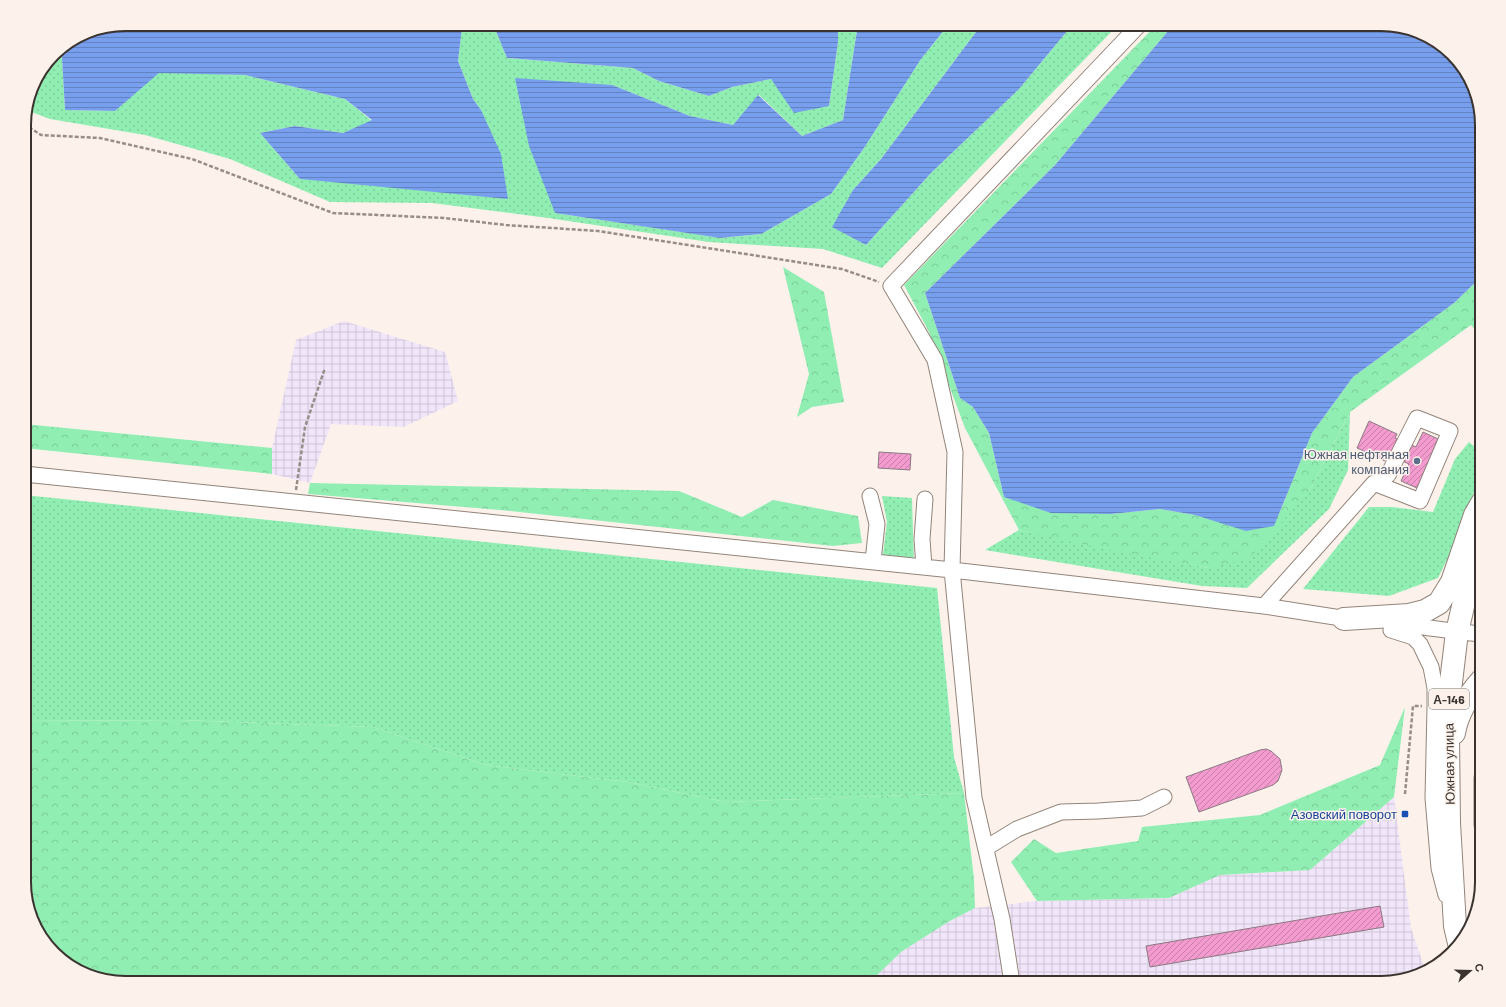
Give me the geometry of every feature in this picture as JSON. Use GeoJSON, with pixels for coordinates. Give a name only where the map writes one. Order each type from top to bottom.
{"type":"FeatureCollection","features":[{"type":"Feature","properties":{"kind":"highway"},"geometry":{"type":"LineString","coordinates":[[1353,620],[1409,615],[1425,611],[1439,603],[1452,582],[1475,515]]}},
{"type":"Feature","properties":{"kind":"highway","name":"Южная улица"},"geometry":{"type":"LineString","coordinates":[[1457,935],[1449,823],[1449,699],[1457,632],[1475,556]]}},
{"type":"Feature","properties":{"kind":"highway"},"geometry":{"type":"LineString","coordinates":[[1449,766],[1455,727],[1465,704],[1475,690]]}},
{"type":"Feature","properties":{"kind":"street"},"geometry":{"type":"LineString","coordinates":[[1011,976],[1002,919],[974,798],[952,570],[955,452],[935,360],[891,286],[1133,31]]}},
{"type":"Feature","properties":{"kind":"street"},"geometry":{"type":"LineString","coordinates":[[1264,606],[1374,483],[1388,475],[1417,418],[1450,431],[1420,501],[1374,483]]}},
{"type":"Feature","properties":{"kind":"street"},"geometry":{"type":"LineString","coordinates":[[31,475],[873,561],[1264,606],[1353,620],[1424,626],[1475,633]]}},
{"type":"Feature","properties":{"kind":"street"},"geometry":{"type":"LineString","coordinates":[[870,496],[877,524],[873,561]]}},
{"type":"Feature","properties":{"kind":"street"},"geometry":{"type":"LineString","coordinates":[[924,567],[922,538],[925,499]]}},
{"type":"Feature","properties":{"kind":"street"},"geometry":{"type":"LineString","coordinates":[[1353,620],[1413,637],[1420,644],[1431,667],[1435,688],[1433,798],[1439,868],[1457,935]]}},
{"type":"Feature","properties":{"kind":"street"},"geometry":{"type":"LineString","coordinates":[[986,848],[1017,828],[1061,812],[1098,812],[1142,808],[1164,797]]}},
{"type":"Feature","properties":{"kind":"path"},"geometry":{"type":"LineString","coordinates":[[31,129],[41,135],[100,138],[192,159],[333,213],[444,218],[598,231],[842,269],[891,286]]}},
{"type":"Feature","properties":{"kind":"path"},"geometry":{"type":"LineString","coordinates":[[294,502],[305,426],[325,368]]}},
{"type":"Feature","properties":{"kind":"shaded area"},"geometry":{"type":"Polygon","coordinates":[[[344,321],[445,352],[458,401],[404,427],[331,424],[310,483],[272,474],[272,448],[296,340],[344,321]]]}},
{"type":"Feature","properties":{"kind":"shaded area"},"geometry":{"type":"Polygon","coordinates":[[[1394,797],[1411,928],[1424,965],[1411,971],[1387,976],[876,976],[901,952],[948,922],[975,908],[1037,901],[1169,898],[1220,875],[1310,870],[1394,797]]]}},
{"type":"Feature","properties":{"kind":"green space"},"geometry":{"type":"Polygon","coordinates":[[[462,31],[496,31],[507,58],[633,68],[659,81],[709,96],[732,87],[771,79],[829,106],[838,42],[838,31],[857,31],[843,120],[802,136],[759,95],[733,125],[690,116],[612,85],[555,213],[721,238],[761,234],[831,194],[864,148],[921,59],[943,31],[977,31],[881,159],[853,190],[833,227],[866,245],[931,173],[1019,89],[1067,31],[1112,31],[882,268],[823,249],[709,242],[548,218],[432,203],[330,202],[230,159],[145,135],[50,119],[32,112],[38,89],[51,68],[63,54],[65,110],[115,111],[159,72],[245,75],[345,99],[372,121],[343,133],[295,126],[260,133],[300,179],[481,110],[473,99],[458,61],[462,31]]]}},
{"type":"Feature","properties":{"kind":"green space"},"geometry":{"type":"Polygon","coordinates":[[[1150,31],[1168,31],[1055,165],[925,293],[960,398],[973,407],[989,433],[1004,497],[1111,514],[1160,509],[1274,526],[1312,433],[1353,377],[1454,303],[1475,283],[1475,329],[1471,325],[1350,412],[1309,492],[1249,559],[1209,568],[1104,549],[1019,530],[965,428],[929,332],[904,285],[1150,31]]]}},
{"type":"Feature","properties":{"kind":"green space"},"geometry":{"type":"Polygon","coordinates":[[[783,267],[824,292],[844,402],[812,407],[797,417],[809,374],[783,267]]]}},
{"type":"Feature","properties":{"kind":"green space"},"geometry":{"type":"Polygon","coordinates":[[[1350,412],[1348,470],[1329,509],[1247,588],[1202,586],[985,550],[1019,530],[1209,568],[1309,492],[1350,412]]]}},
{"type":"Feature","properties":{"kind":"green space"},"geometry":{"type":"Polygon","coordinates":[[[31,425],[272,448],[272,474],[31,449],[31,425]]]}},
{"type":"Feature","properties":{"kind":"green space"},"geometry":{"type":"Polygon","coordinates":[[[1469,442],[1475,447],[1475,490],[1466,511],[1459,535],[1438,578],[1389,596],[1303,589],[1369,507],[1392,507],[1433,512],[1455,459],[1469,442]]]}},
{"type":"Feature","properties":{"kind":"green space"},"geometry":{"type":"Polygon","coordinates":[[[310,483],[679,491],[742,517],[773,500],[858,516],[862,543],[833,546],[500,510],[308,494],[310,483]]]}},
{"type":"Feature","properties":{"kind":"green space"},"geometry":{"type":"Polygon","coordinates":[[[31,496],[937,588],[954,757],[964,793],[725,802],[628,782],[486,765],[373,727],[180,720],[31,721],[31,496]]]}},
{"type":"Feature","properties":{"kind":"green space"},"geometry":{"type":"Polygon","coordinates":[[[882,496],[912,498],[914,566],[882,562],[887,522],[882,496]]]}},
{"type":"Feature","properties":{"kind":"green space"},"geometry":{"type":"Polygon","coordinates":[[[1405,707],[1394,797],[1310,870],[1220,875],[1169,898],[1037,901],[1011,862],[1034,839],[1056,853],[1138,841],[1142,827],[1260,815],[1380,765],[1405,707]]]}},
{"type":"Feature","properties":{"kind":"green space"},"geometry":{"type":"Polygon","coordinates":[[[180,720],[373,727],[486,765],[628,782],[725,802],[964,793],[974,879],[975,908],[948,922],[901,952],[876,976],[126,976],[101,973],[89,969],[73,960],[54,944],[38,918],[34,906],[31,888],[31,721],[180,720]]]}},
{"type":"Feature","properties":{"kind":"water"},"geometry":{"type":"Polygon","coordinates":[[[126,31],[462,31],[458,61],[473,99],[481,110],[501,154],[508,199],[300,179],[260,133],[295,126],[343,133],[372,120],[345,99],[245,75],[159,73],[115,111],[65,110],[63,54],[73,47],[95,36],[126,31]]]}},
{"type":"Feature","properties":{"kind":"water"},"geometry":{"type":"Polygon","coordinates":[[[496,31],[838,31],[838,42],[829,106],[794,113],[771,79],[732,87],[709,96],[659,81],[633,68],[507,58],[496,31]]]}},
{"type":"Feature","properties":{"kind":"water"},"geometry":{"type":"Polygon","coordinates":[[[857,31],[943,31],[921,59],[864,148],[831,194],[761,234],[720,238],[555,213],[529,146],[515,78],[612,85],[690,116],[733,125],[758,95],[802,136],[843,120],[857,31]]]}},
{"type":"Feature","properties":{"kind":"water"},"geometry":{"type":"Polygon","coordinates":[[[977,31],[1067,31],[1019,89],[931,173],[866,245],[832,227],[853,190],[881,159],[977,31]]]}},
{"type":"Feature","properties":{"kind":"water"},"geometry":{"type":"Polygon","coordinates":[[[1168,31],[1380,31],[1405,34],[1433,47],[1452,63],[1468,89],[1472,101],[1475,126],[1475,283],[1454,303],[1353,377],[1312,433],[1274,526],[1246,531],[1195,515],[1160,509],[1111,514],[1051,513],[1004,497],[989,433],[973,407],[960,398],[925,293],[1055,165],[1168,31]]]}},
{"type":"Feature","properties":{"kind":"building"},"geometry":{"type":"Polygon","coordinates":[[[1369,421],[1397,434],[1395,438],[1416,447],[1423,432],[1438,439],[1417,488],[1401,481],[1409,464],[1387,454],[1385,461],[1357,448],[1369,421]]]}},
{"type":"Feature","properties":{"kind":"building"},"geometry":{"type":"Polygon","coordinates":[[[879,452],[911,454],[910,470],[878,468],[879,452]]]}},
{"type":"Feature","properties":{"kind":"building"},"geometry":{"type":"Polygon","coordinates":[[[1266,749],[1271,751],[1280,759],[1282,770],[1278,781],[1273,785],[1199,812],[1186,777],[1266,749]]]}},
{"type":"Feature","properties":{"kind":"building"},"geometry":{"type":"Polygon","coordinates":[[[1380,906],[1384,927],[1150,967],[1146,946],[1380,906]]]}},
{"type":"Feature","properties":{"kind":"place","name":"Южная нефтяная компания"},"geometry":{"type":"Point","coordinates":[1417,461]}},
{"type":"Feature","properties":{"kind":"place","name":"Азовский поворот"},"geometry":{"type":"Point","coordinates":[1405,814]}}]}
